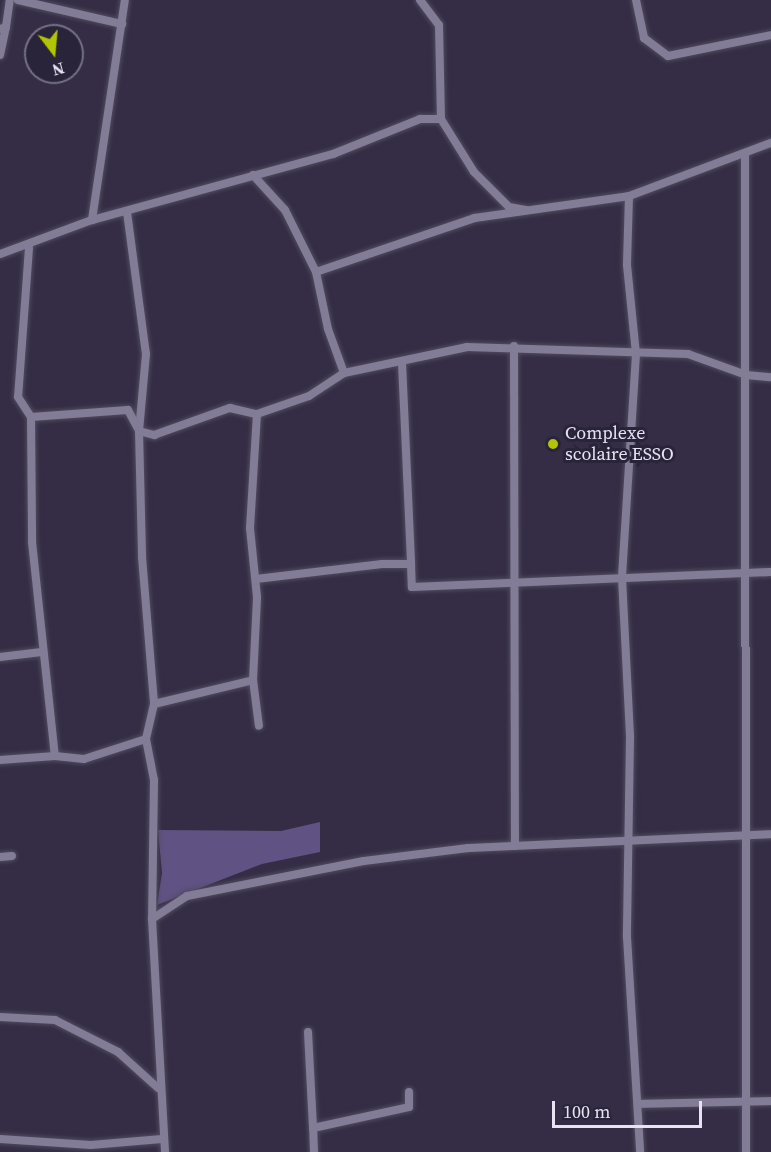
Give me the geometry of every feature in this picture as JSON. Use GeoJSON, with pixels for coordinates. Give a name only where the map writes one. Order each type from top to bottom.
{"type":"FeatureCollection","features":[{"type":"Feature","properties":{"kind":"street"},"geometry":{"type":"LineString","coordinates":[[0,55],[3,28],[10,0]]}},
{"type":"Feature","properties":{"kind":"street"},"geometry":{"type":"LineString","coordinates":[[18,0],[122,24]]}},
{"type":"Feature","properties":{"kind":"street"},"geometry":{"type":"LineString","coordinates":[[92,220],[125,0]]}},
{"type":"Feature","properties":{"kind":"street"},"geometry":{"type":"LineString","coordinates":[[420,0],[439,25],[441,119],[474,171],[509,207],[526,210]]}},
{"type":"Feature","properties":{"kind":"street"},"geometry":{"type":"LineString","coordinates":[[636,0],[644,38],[668,56],[771,35]]}},
{"type":"Feature","properties":{"kind":"street"},"geometry":{"type":"LineString","coordinates":[[0,254],[29,248],[92,220],[333,154],[420,119],[441,119]]}},
{"type":"Feature","properties":{"kind":"street"},"geometry":{"type":"LineString","coordinates":[[316,272],[475,218],[629,196],[771,143]]}},
{"type":"Feature","properties":{"kind":"street"},"geometry":{"type":"LineString","coordinates":[[745,154],[746,576],[743,1102],[746,1152]]}},
{"type":"Feature","properties":{"kind":"street"},"geometry":{"type":"LineString","coordinates":[[253,176],[285,210],[316,272],[328,329],[344,373]]}},
{"type":"Feature","properties":{"kind":"street"},"geometry":{"type":"LineString","coordinates":[[629,196],[627,266],[636,354],[622,578],[630,738],[627,937],[640,1152]]}},
{"type":"Feature","properties":{"kind":"street"},"geometry":{"type":"LineString","coordinates":[[127,212],[146,354],[139,431],[142,557],[154,704],[146,739],[154,780],[152,919],[158,1088],[165,1152]]}},
{"type":"Feature","properties":{"kind":"street"},"geometry":{"type":"LineString","coordinates":[[29,248],[18,397],[32,417],[32,542],[42,652],[55,756]]}},
{"type":"Feature","properties":{"kind":"street"},"geometry":{"type":"LineString","coordinates":[[32,417],[128,410],[139,431],[154,435],[230,408],[257,414],[309,396],[344,373],[402,363],[467,347],[514,346],[573,354],[688,354],[746,375],[771,377]]}},
{"type":"Feature","properties":{"kind":"street"},"geometry":{"type":"LineString","coordinates":[[514,346],[515,846]]}},
{"type":"Feature","properties":{"kind":"street"},"geometry":{"type":"LineString","coordinates":[[402,363],[412,587],[513,586],[622,578],[746,576],[771,572]]}},
{"type":"Feature","properties":{"kind":"street"},"geometry":{"type":"LineString","coordinates":[[257,414],[250,528],[256,579],[253,680],[259,726]]}},
{"type":"Feature","properties":{"kind":"street"},"geometry":{"type":"LineString","coordinates":[[256,579],[411,564]]}},
{"type":"Feature","properties":{"kind":"street"},"geometry":{"type":"LineString","coordinates":[[0,657],[42,652]]}},
{"type":"Feature","properties":{"kind":"street"},"geometry":{"type":"LineString","coordinates":[[154,704],[253,680]]}},
{"type":"Feature","properties":{"kind":"street"},"geometry":{"type":"LineString","coordinates":[[0,760],[55,756],[84,759],[146,739]]}},
{"type":"Feature","properties":{"kind":"street"},"geometry":{"type":"LineString","coordinates":[[152,919],[187,896],[319,868],[515,846],[627,842],[676,836],[743,837],[771,834]]}},
{"type":"Feature","properties":{"kind":"street"},"geometry":{"type":"LineString","coordinates":[[0,857],[12,856]]}},
{"type":"Feature","properties":{"kind":"street"},"geometry":{"type":"LineString","coordinates":[[0,1017],[55,1020],[118,1052],[158,1088]]}},
{"type":"Feature","properties":{"kind":"street"},"geometry":{"type":"LineString","coordinates":[[308,1032],[314,1152]]}},
{"type":"Feature","properties":{"kind":"street"},"geometry":{"type":"LineString","coordinates":[[313,1128],[410,1107],[409,1092]]}},
{"type":"Feature","properties":{"kind":"street"},"geometry":{"type":"LineString","coordinates":[[638,1104],[771,1101]]}},
{"type":"Feature","properties":{"kind":"street"},"geometry":{"type":"LineString","coordinates":[[0,1139],[91,1145],[162,1139]]}},
{"type":"Feature","properties":{"kind":"shaded area"},"geometry":{"type":"Polygon","coordinates":[[[320,822],[320,852],[262,864],[157,905],[162,873],[158,830],[281,831],[320,822]]]}},
{"type":"Feature","properties":{"kind":"place","name":"Complexe scolaire ESSO"},"geometry":{"type":"Point","coordinates":[553,444]}}]}
